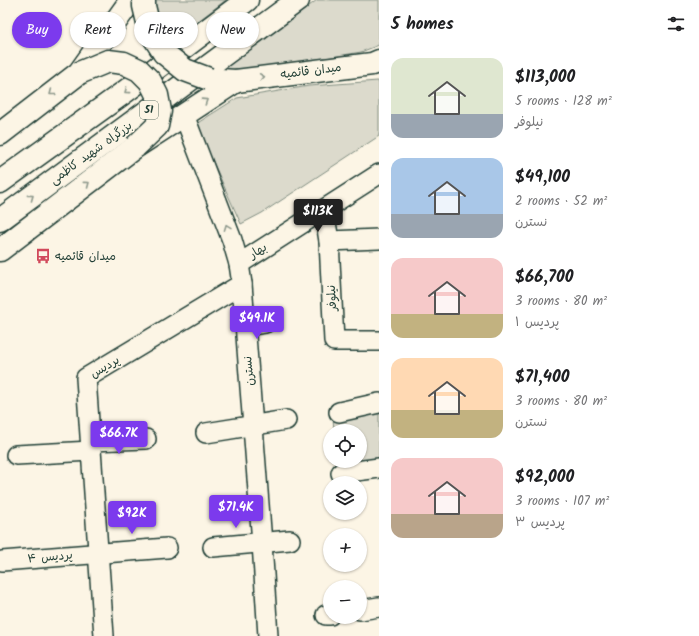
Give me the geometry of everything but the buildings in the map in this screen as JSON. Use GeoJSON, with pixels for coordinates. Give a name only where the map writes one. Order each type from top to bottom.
{"type":"FeatureCollection","features":[{"type":"Feature","properties":{"kind":"main road"},"geometry":{"type":"LineString","coordinates":[[0,134],[79,72],[131,0]]}},
{"type":"Feature","properties":{"kind":"main road","name":"میدان قائمیه"},"geometry":{"type":"LineString","coordinates":[[144,0],[150,31],[164,53],[185,70],[209,79],[236,81],[377,64]]}},
{"type":"Feature","properties":{"kind":"main road","name":"51"},"geometry":{"type":"LineString","coordinates":[[0,182],[126,91],[247,0]]}},
{"type":"Feature","properties":{"kind":"main road","name":"بزرگراه شهید کاظمی"},"geometry":{"type":"LineString","coordinates":[[0,220],[298,0]]}},
{"type":"Feature","properties":{"kind":"main road"},"geometry":{"type":"LineString","coordinates":[[79,72],[108,61],[124,63],[138,70],[150,81],[159,103],[160,111],[157,126],[135,147]]}},
{"type":"Feature","properties":{"kind":"main road","name":"بزرگراه شهید کاظمی"},"geometry":{"type":"LineString","coordinates":[[0,250],[135,147],[236,81]]}},
{"type":"Feature","properties":{"kind":"street","name":"نسترن"},"geometry":{"type":"LineString","coordinates":[[184,115],[232,240],[239,264],[242,284],[253,425],[268,636]]}},
{"type":"Feature","properties":{"kind":"street","name":"بهار"},"geometry":{"type":"LineString","coordinates":[[239,264],[379,174]]}},
{"type":"Feature","properties":{"kind":"street","name":"نیلوفر"},"geometry":{"type":"LineString","coordinates":[[324,210],[329,241],[334,341],[379,341]]}},
{"type":"Feature","properties":{"kind":"street"},"geometry":{"type":"LineString","coordinates":[[329,241],[379,239]]}},
{"type":"Feature","properties":{"kind":"street","name":"پردیس"},"geometry":{"type":"LineString","coordinates":[[104,636],[86,378],[242,284]]}},
{"type":"Feature","properties":{"kind":"street"},"geometry":{"type":"LineString","coordinates":[[245,326],[265,323]]}},
{"type":"Feature","properties":{"kind":"street"},"geometry":{"type":"LineString","coordinates":[[339,412],[379,403]]}},
{"type":"Feature","properties":{"kind":"street"},"geometry":{"type":"LineString","coordinates":[[206,433],[286,420]]}},
{"type":"Feature","properties":{"kind":"street"},"geometry":{"type":"LineString","coordinates":[[16,455],[146,439]]}},
{"type":"Feature","properties":{"kind":"street"},"geometry":{"type":"LineString","coordinates":[[341,473],[379,468]]}},
{"type":"Feature","properties":{"kind":"street"},"geometry":{"type":"LineString","coordinates":[[214,547],[290,540]]}},
{"type":"Feature","properties":{"kind":"street","name":"پردیس ۴"},"geometry":{"type":"LineString","coordinates":[[2,561],[167,548]]}},
{"type":"Feature","properties":{"kind":"street"},"geometry":{"type":"LineString","coordinates":[[367,609],[379,607]]}},
{"type":"Feature","properties":{"kind":"shaded area"},"geometry":{"type":"Polygon","coordinates":[[[155,0],[226,0],[210,12],[206,12],[206,15],[198,21],[198,12],[157,12],[155,0]]]}},
{"type":"Feature","properties":{"kind":"shaded area"},"geometry":{"type":"Polygon","coordinates":[[[317,0],[379,0],[379,45],[361,52],[332,57],[219,72],[253,48],[259,48],[259,43],[317,0]]]}},
{"type":"Feature","properties":{"kind":"shaded area"},"geometry":{"type":"Polygon","coordinates":[[[378,81],[379,136],[262,213],[241,224],[196,124],[237,98],[309,86],[378,81]]]}},
{"type":"Feature","properties":{"kind":"shaded area"},"geometry":{"type":"Polygon","coordinates":[[[379,409],[379,464],[367,466],[367,424],[333,424],[333,418],[379,409]]]}},
{"type":"Feature","properties":{"kind":"shaded area"},"geometry":{"type":"Polygon","coordinates":[[[337,468],[351,468],[337,470],[337,468]]]}},
{"type":"Feature","properties":{"kind":"place","name":"میدان قائمیه"},"geometry":{"type":"Point","coordinates":[43,256]}}]}
